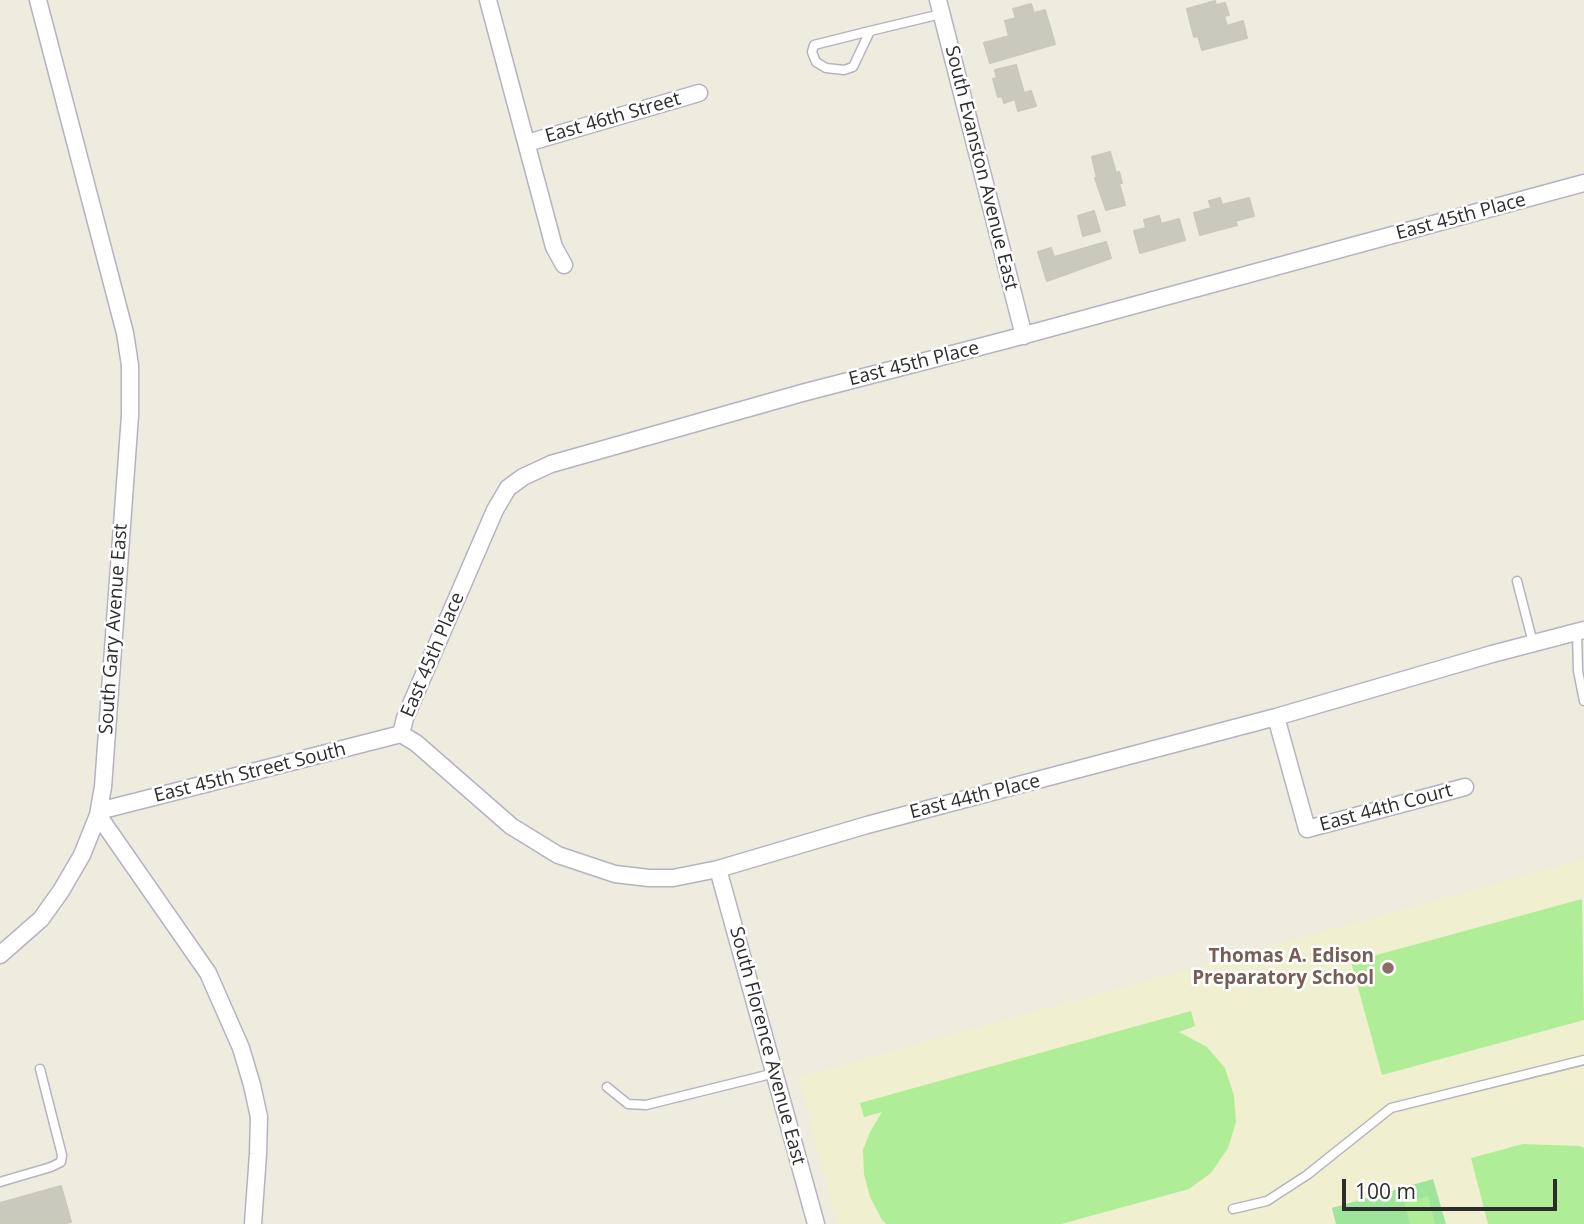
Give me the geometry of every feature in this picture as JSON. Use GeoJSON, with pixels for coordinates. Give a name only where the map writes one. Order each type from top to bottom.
{"type":"FeatureCollection","features":[{"type":"Feature","properties":{"kind":"street","name":"South Gary Avenue East"},"geometry":{"type":"LineString","coordinates":[[38,0],[125,333],[130,365],[129,429],[103,787],[98,813]]}},
{"type":"Feature","properties":{"kind":"street"},"geometry":{"type":"LineString","coordinates":[[488,0],[554,247],[564,265]]}},
{"type":"Feature","properties":{"kind":"street","name":"South Evanston Avenue East"},"geometry":{"type":"LineString","coordinates":[[939,7],[1024,336]]}},
{"type":"Feature","properties":{"kind":"street","name":"East 46th Street"},"geometry":{"type":"LineString","coordinates":[[527,143],[699,93]]}},
{"type":"Feature","properties":{"kind":"street","name":"East 45th Place"},"geometry":{"type":"LineString","coordinates":[[401,734],[405,718],[495,510],[508,488],[523,477],[551,464],[788,397],[1024,336],[1584,183]]}},
{"type":"Feature","properties":{"kind":"street","name":"East 44th Place"},"geometry":{"type":"LineString","coordinates":[[401,734],[416,743],[511,826],[558,855],[615,874],[673,878],[718,869],[867,825],[1276,717],[1581,631]]}},
{"type":"Feature","properties":{"kind":"street","name":"East 44th Court"},"geometry":{"type":"LineString","coordinates":[[1276,717],[1307,829],[1465,787]]}},
{"type":"Feature","properties":{"kind":"street","name":"East 45th Street South"},"geometry":{"type":"LineString","coordinates":[[98,813],[401,734]]}},
{"type":"Feature","properties":{"kind":"street"},"geometry":{"type":"LineString","coordinates":[[0,955],[41,919],[61,891],[82,855],[98,813]]}},
{"type":"Feature","properties":{"kind":"street"},"geometry":{"type":"LineString","coordinates":[[98,813],[208,973],[241,1048],[253,1084],[259,1117],[253,1224]]}},
{"type":"Feature","properties":{"kind":"street","name":"South Florence Avenue East"},"geometry":{"type":"LineString","coordinates":[[718,869],[816,1224]]}},
{"type":"Feature","properties":{"kind":"lane"},"geometry":{"type":"LineString","coordinates":[[870,31],[853,67],[844,70],[826,68],[816,62],[812,52],[814,45],[870,31],[939,7]]}},
{"type":"Feature","properties":{"kind":"lane"},"geometry":{"type":"LineString","coordinates":[[1517,581],[1533,643]]}},
{"type":"Feature","properties":{"kind":"lane"},"geometry":{"type":"LineString","coordinates":[[1581,631],[1578,671],[1584,701]]}},
{"type":"Feature","properties":{"kind":"lane"},"geometry":{"type":"LineString","coordinates":[[1233,1209],[1267,1201],[1307,1175],[1391,1108],[1584,1060]]}},
{"type":"Feature","properties":{"kind":"lane"},"geometry":{"type":"LineString","coordinates":[[0,1182],[61,1162],[62,1155],[40,1069]]}},
{"type":"Feature","properties":{"kind":"lane"},"geometry":{"type":"LineString","coordinates":[[607,1087],[628,1104],[646,1105],[775,1073]]}},
{"type":"Feature","properties":{"kind":"shaded area","name":"Thomas A. Edison Preparatory School"},"geometry":{"type":"Polygon","coordinates":[[[1584,859],[1584,1224],[837,1224],[799,1077],[1584,859]]]}},
{"type":"Feature","properties":{"kind":"green space"},"geometry":{"type":"Polygon","coordinates":[[[1582,899],[1584,1020],[1382,1075],[1351,962],[1582,899]]]}},
{"type":"Feature","properties":{"kind":"green space"},"geometry":{"type":"Polygon","coordinates":[[[1191,1011],[1195,1026],[1179,1032],[1207,1047],[1225,1068],[1234,1096],[1236,1122],[1228,1148],[1211,1173],[1189,1189],[1061,1224],[886,1224],[882,1220],[870,1197],[864,1174],[863,1150],[882,1112],[864,1117],[860,1103],[1191,1011]]]}},
{"type":"Feature","properties":{"kind":"green space"},"geometry":{"type":"Polygon","coordinates":[[[1523,1144],[1584,1148],[1584,1224],[1488,1224],[1471,1158],[1523,1144]]]}},
{"type":"Feature","properties":{"kind":"green space"},"geometry":{"type":"Polygon","coordinates":[[[1433,1179],[1446,1224],[1336,1224],[1332,1208],[1433,1179]]]}},
{"type":"Feature","properties":{"kind":"green space"},"geometry":{"type":"Polygon","coordinates":[[[1428,1196],[1435,1224],[1410,1224],[1404,1203],[1428,1196]]]}},
{"type":"Feature","properties":{"kind":"building"},"geometry":{"type":"Polygon","coordinates":[[[1215,1],[1216,5],[1225,3],[1229,15],[1224,16],[1227,26],[1243,21],[1247,38],[1202,50],[1198,36],[1194,37],[1187,9],[1215,1]]]}},
{"type":"Feature","properties":{"kind":"building"},"geometry":{"type":"Polygon","coordinates":[[[1031,4],[1034,13],[1045,10],[1055,44],[990,63],[984,43],[1009,36],[1005,21],[1016,18],[1013,9],[1031,4]]]}},
{"type":"Feature","properties":{"kind":"building"},"geometry":{"type":"Polygon","coordinates":[[[1016,65],[1024,93],[1031,91],[1036,106],[1018,111],[1015,99],[1004,103],[1002,96],[998,97],[993,79],[997,78],[995,70],[1016,65]]]}},
{"type":"Feature","properties":{"kind":"building"},"geometry":{"type":"Polygon","coordinates":[[[1110,152],[1116,173],[1119,172],[1125,205],[1106,210],[1095,178],[1092,157],[1110,152]]]}},
{"type":"Feature","properties":{"kind":"building"},"geometry":{"type":"Polygon","coordinates":[[[1220,198],[1222,205],[1249,198],[1254,216],[1235,221],[1237,225],[1200,235],[1194,213],[1211,208],[1209,201],[1220,198]]]}},
{"type":"Feature","properties":{"kind":"building"},"geometry":{"type":"Polygon","coordinates":[[[1094,211],[1100,231],[1083,236],[1078,216],[1094,211]]]}},
{"type":"Feature","properties":{"kind":"building"},"geometry":{"type":"Polygon","coordinates":[[[1159,216],[1161,224],[1179,219],[1185,240],[1140,253],[1134,231],[1146,228],[1144,220],[1159,216]]]}},
{"type":"Feature","properties":{"kind":"building"},"geometry":{"type":"Polygon","coordinates":[[[1106,242],[1111,258],[1047,281],[1038,252],[1051,248],[1054,257],[1106,242]]]}},
{"type":"Feature","properties":{"kind":"building"},"geometry":{"type":"Polygon","coordinates":[[[61,1186],[71,1222],[0,1224],[0,1203],[61,1186]]]}},
{"type":"Feature","properties":{"kind":"place","name":"Thomas A. Edison Preparatory School"},"geometry":{"type":"Point","coordinates":[1388,968]}}]}
